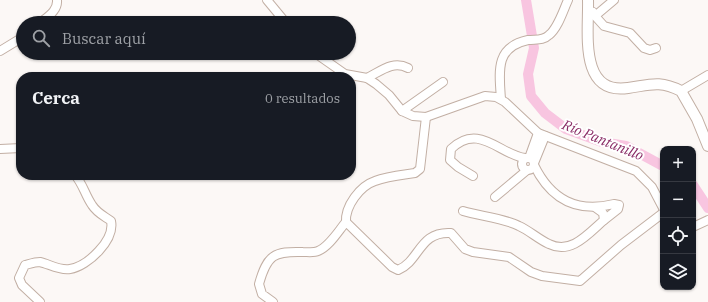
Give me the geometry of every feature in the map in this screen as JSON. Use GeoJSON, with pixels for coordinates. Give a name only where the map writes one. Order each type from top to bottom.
{"type":"FeatureCollection","features":[{"type":"Feature","properties":{"kind":"main road"},"geometry":{"type":"LineString","coordinates":[[588,1],[589,56],[590,67],[594,75],[606,85],[614,88],[662,83],[681,91],[697,119],[708,146]]}},
{"type":"Feature","properties":{"kind":"main road"},"geometry":{"type":"LineString","coordinates":[[697,119],[708,127]]}},
{"type":"Feature","properties":{"kind":"street"},"geometry":{"type":"LineString","coordinates":[[48,16],[54,11],[57,0]]}},
{"type":"Feature","properties":{"kind":"street"},"geometry":{"type":"LineString","coordinates":[[267,0],[280,16]]}},
{"type":"Feature","properties":{"kind":"street"},"geometry":{"type":"LineString","coordinates":[[501,99],[500,65],[504,55],[510,47],[531,40],[542,39],[550,34],[568,0]]}},
{"type":"Feature","properties":{"kind":"street"},"geometry":{"type":"LineString","coordinates":[[595,16],[614,0]]}},
{"type":"Feature","properties":{"kind":"street"},"geometry":{"type":"LineString","coordinates":[[588,1],[595,16],[604,26],[630,33],[644,48],[650,50],[656,48]]}},
{"type":"Feature","properties":{"kind":"street"},"geometry":{"type":"LineString","coordinates":[[0,51],[16,41]]}},
{"type":"Feature","properties":{"kind":"street"},"geometry":{"type":"LineString","coordinates":[[324,60],[340,72]]}},
{"type":"Feature","properties":{"kind":"street"},"geometry":{"type":"LineString","coordinates":[[367,78],[394,64],[408,68]]}},
{"type":"Feature","properties":{"kind":"street"},"geometry":{"type":"LineString","coordinates":[[681,91],[708,75]]}},
{"type":"Feature","properties":{"kind":"street"},"geometry":{"type":"LineString","coordinates":[[356,77],[367,78],[389,95],[402,110],[413,116],[426,117],[484,96],[501,99],[541,135],[636,171],[652,187],[660,202]]}},
{"type":"Feature","properties":{"kind":"street"},"geometry":{"type":"LineString","coordinates":[[402,110],[443,82]]}},
{"type":"Feature","properties":{"kind":"street"},"geometry":{"type":"LineString","coordinates":[[273,302],[262,294],[259,284],[267,264],[274,255],[282,251],[318,251],[324,248],[346,222],[347,210],[361,190],[374,181],[415,173],[420,168],[426,117]]}},
{"type":"Feature","properties":{"kind":"street"},"geometry":{"type":"LineString","coordinates":[[495,197],[527,166],[541,135]]}},
{"type":"Feature","properties":{"kind":"street"},"geometry":{"type":"LineString","coordinates":[[462,212],[518,226],[550,245],[560,248],[570,247],[578,243],[618,209],[619,206],[614,204],[596,208],[574,205],[563,200],[527,166],[494,143],[480,140],[460,142],[451,149],[450,160],[473,176]]}},
{"type":"Feature","properties":{"kind":"street"},"geometry":{"type":"LineString","coordinates":[[0,149],[16,148]]}},
{"type":"Feature","properties":{"kind":"street"},"geometry":{"type":"LineString","coordinates":[[40,302],[22,285],[19,278],[25,265],[38,262],[70,269],[81,264],[102,248],[111,232],[111,221],[98,212],[91,204],[79,180]]}},
{"type":"Feature","properties":{"kind":"street"},"geometry":{"type":"LineString","coordinates":[[596,208],[603,213],[604,220]]}},
{"type":"Feature","properties":{"kind":"street"},"geometry":{"type":"LineString","coordinates":[[346,222],[392,267],[398,270],[404,268],[424,243],[432,236],[441,233],[451,233],[460,241],[465,249],[473,252],[509,257],[531,272],[542,276],[580,281],[620,245],[660,215]]}},
{"type":"Feature","properties":{"kind":"street"},"geometry":{"type":"LineString","coordinates":[[696,226],[706,221]]}},
{"type":"Feature","properties":{"kind":"waterway","name":"Río Pantanillo"},"geometry":{"type":"LineString","coordinates":[[526,0],[534,48],[528,74],[531,96],[545,113],[566,129],[602,142],[626,146],[660,164]]}},
{"type":"Feature","properties":{"kind":"waterway","name":"Río Pantanillo"},"geometry":{"type":"LineString","coordinates":[[696,190],[708,208]]}}]}
